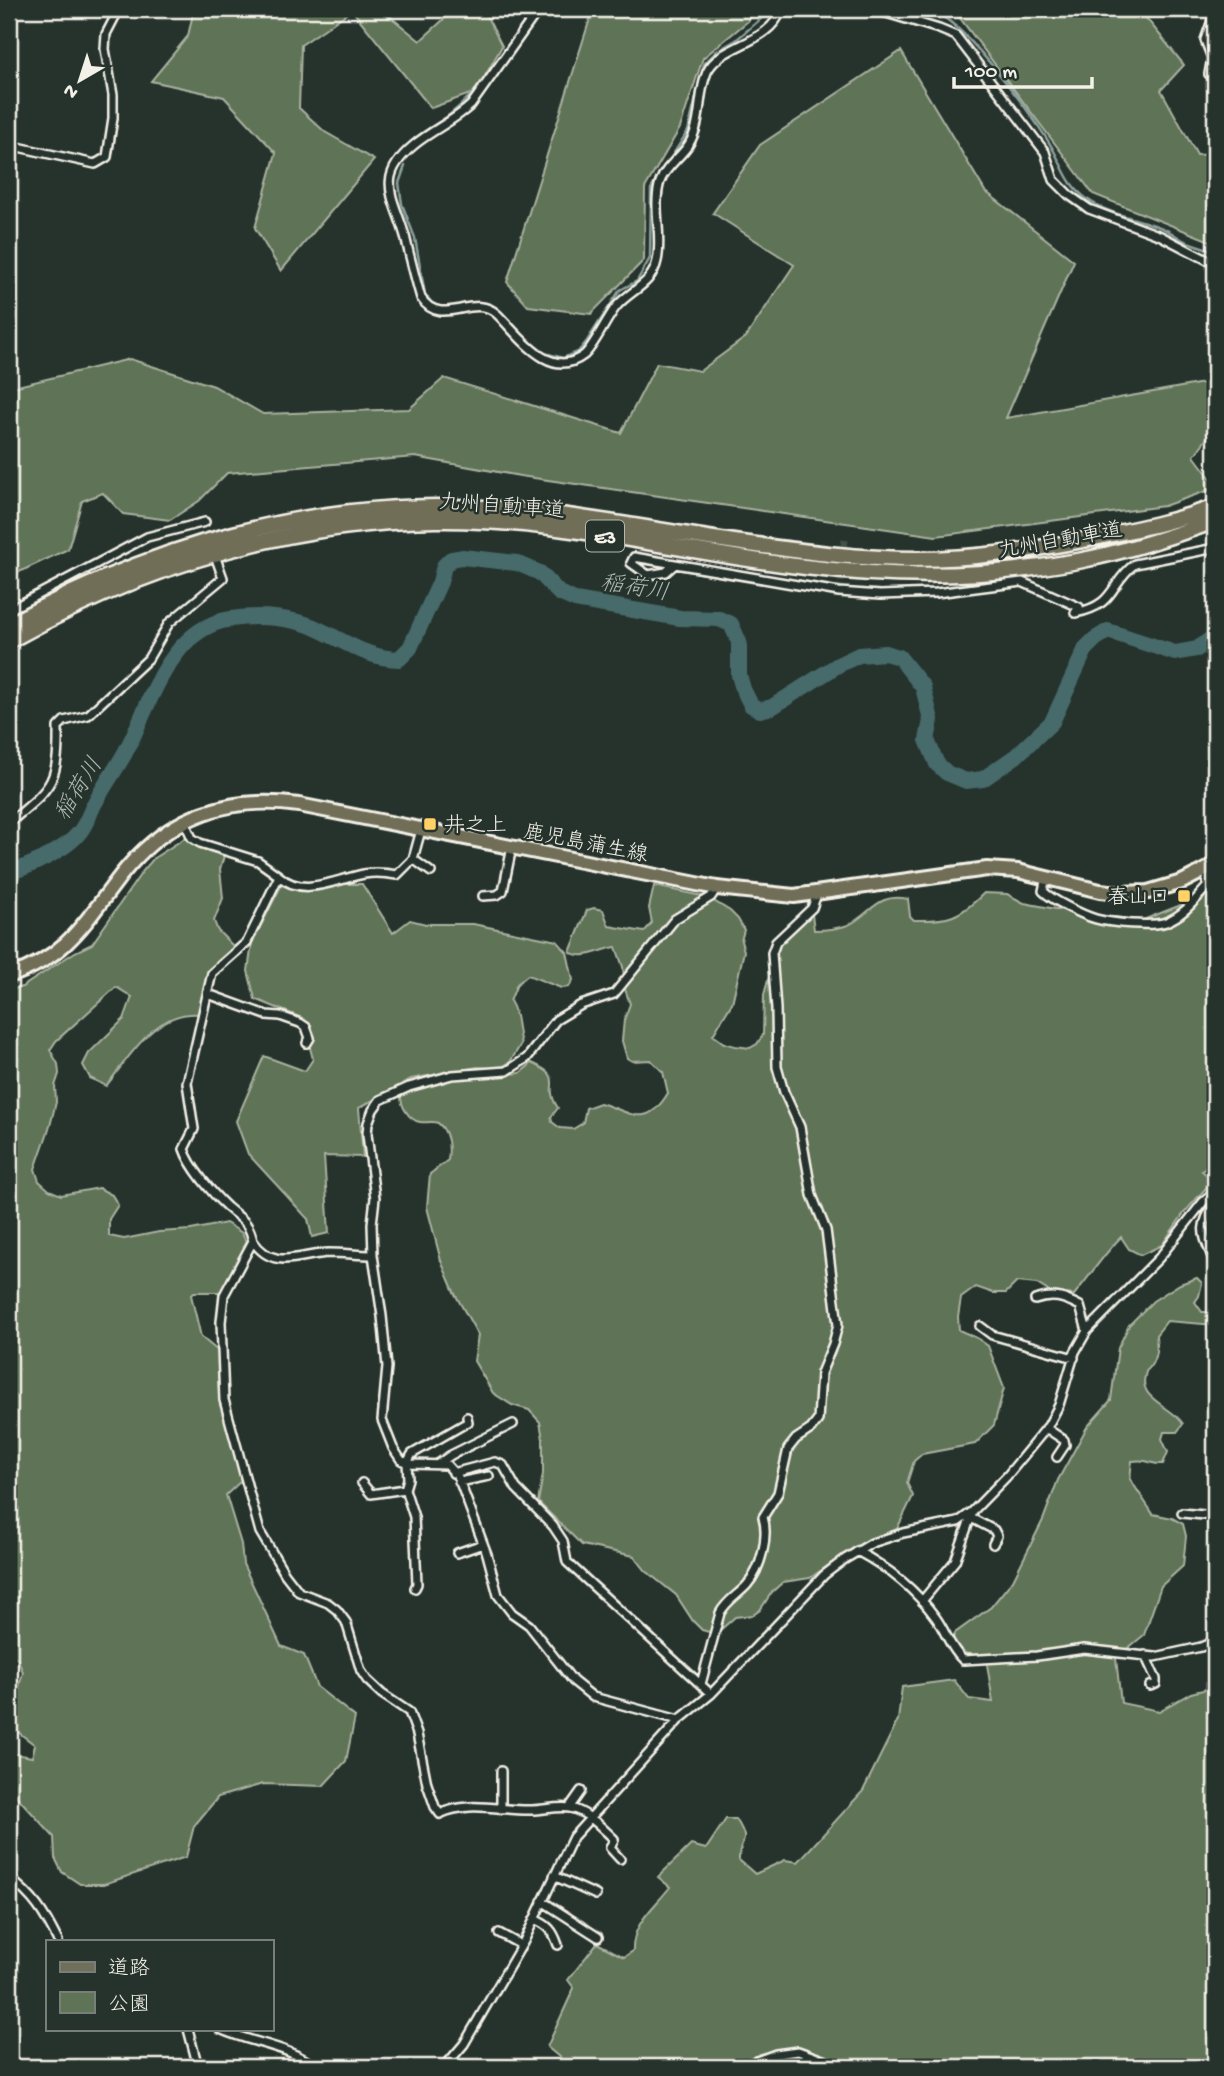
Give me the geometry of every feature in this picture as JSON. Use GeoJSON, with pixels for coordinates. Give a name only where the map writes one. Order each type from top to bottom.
{"type":"FeatureCollection","features":[{"type":"Feature","properties":{"kind":"highway","name":"九州自動車道"},"geometry":{"type":"LineString","coordinates":[[9,625],[133,566],[196,544],[298,519],[370,510],[435,507],[527,511],[793,550],[916,559],[1020,552],[1125,532],[1215,507]]}},
{"type":"Feature","properties":{"kind":"highway","name":"九州自動車道"},"geometry":{"type":"LineString","coordinates":[[9,641],[82,602],[200,557],[251,542],[371,523],[436,520],[525,525],[804,567],[915,575],[973,574],[1077,562],[1129,550],[1215,522]]}},
{"type":"Feature","properties":{"kind":"main road","name":"鹿児島蒲生線"},"geometry":{"type":"LineString","coordinates":[[9,976],[35,966],[58,951],[93,916],[134,860],[160,836],[184,821],[227,806],[250,802],[274,802],[717,888],[774,895],[817,894],[987,869],[1018,871],[1119,893],[1165,889],[1211,868]]}},
{"type":"Feature","properties":{"kind":"street"},"geometry":{"type":"LineString","coordinates":[[9,145],[95,164],[107,157],[113,118],[113,95],[105,50],[106,34],[119,9]]}},
{"type":"Feature","properties":{"kind":"street"},"geometry":{"type":"LineString","coordinates":[[539,9],[471,104],[457,118],[415,143],[403,155],[389,180],[389,192],[404,234],[421,298],[427,307],[435,312],[481,307],[496,312],[531,351],[547,359],[565,363],[584,355],[616,307],[628,294],[647,283],[657,261],[660,181],[689,144],[700,116],[707,73],[720,57],[767,31],[782,9]]}},
{"type":"Feature","properties":{"kind":"street"},"geometry":{"type":"LineString","coordinates":[[873,9],[956,36],[1045,152],[1054,180],[1069,195],[1089,209],[1161,236],[1215,264]]}},
{"type":"Feature","properties":{"kind":"street"},"geometry":{"type":"LineString","coordinates":[[1215,12],[1205,40],[1212,58],[1209,74],[1215,77]]}},
{"type":"Feature","properties":{"kind":"street"},"geometry":{"type":"LineString","coordinates":[[9,610],[147,537],[205,522]]}},
{"type":"Feature","properties":{"kind":"street"},"geometry":{"type":"LineString","coordinates":[[674,565],[666,572],[648,575],[631,563],[634,557],[839,592],[880,595],[936,593],[1022,582],[1079,607],[1075,614],[1107,600],[1129,568],[1135,564],[1215,548]]}},
{"type":"Feature","properties":{"kind":"street"},"geometry":{"type":"LineString","coordinates":[[9,823],[46,792],[59,758],[58,727],[64,722],[88,715],[148,659],[169,623],[223,578],[217,561]]}},
{"type":"Feature","properties":{"kind":"street"},"geometry":{"type":"LineString","coordinates":[[184,821],[192,838],[200,843],[258,861],[285,882],[299,887],[339,881],[365,873],[397,875],[413,859],[421,830]]}},
{"type":"Feature","properties":{"kind":"street"},"geometry":{"type":"LineString","coordinates":[[483,896],[498,895],[503,891],[512,847]]}},
{"type":"Feature","properties":{"kind":"street"},"geometry":{"type":"LineString","coordinates":[[413,859],[431,872]]}},
{"type":"Feature","properties":{"kind":"street"},"geometry":{"type":"LineString","coordinates":[[1046,877],[1043,891],[1050,898],[1095,919],[1140,924],[1163,923],[1183,914],[1207,887],[1211,868]]}},
{"type":"Feature","properties":{"kind":"street"},"geometry":{"type":"LineString","coordinates":[[279,876],[247,942],[212,973],[187,1083],[194,1129],[184,1149],[190,1163],[225,1206],[250,1226],[253,1241],[265,1252],[290,1261],[328,1253],[373,1255]]}},
{"type":"Feature","properties":{"kind":"street"},"geometry":{"type":"LineString","coordinates":[[679,1720],[593,1698],[573,1681],[529,1625],[512,1614],[498,1595],[483,1544],[459,1482],[447,1465],[407,1463],[401,1460],[393,1448],[382,1420],[387,1367],[373,1255],[375,1198],[368,1124],[380,1100],[409,1087],[452,1075],[507,1071],[527,1058],[547,1029],[562,1016],[582,1005],[614,994],[676,919],[711,897],[717,888]]}},
{"type":"Feature","properties":{"kind":"street"},"geometry":{"type":"LineString","coordinates":[[701,1684],[723,1607],[748,1584],[756,1569],[766,1527],[763,1517],[778,1493],[788,1449],[818,1420],[821,1373],[834,1344],[838,1325],[826,1230],[812,1195],[800,1127],[784,1092],[777,1067],[772,953],[776,942],[812,908],[817,894]]}},
{"type":"Feature","properties":{"kind":"street"},"geometry":{"type":"LineString","coordinates":[[208,994],[265,1015],[280,1016],[300,1023],[309,1033],[307,1044]]}},
{"type":"Feature","properties":{"kind":"street"},"geometry":{"type":"LineString","coordinates":[[444,2066],[464,2044],[521,1945],[573,1838],[590,1817],[679,1720],[711,1694],[815,1582],[857,1551],[903,1533],[958,1522],[972,1515],[1046,1428],[1059,1405],[1074,1358],[1087,1331],[1159,1258],[1203,1202],[1215,1191]]}},
{"type":"Feature","properties":{"kind":"street"},"geometry":{"type":"LineString","coordinates":[[1215,1202],[1203,1220],[1203,1231],[1215,1265]]}},
{"type":"Feature","properties":{"kind":"street"},"geometry":{"type":"LineString","coordinates":[[253,1241],[224,1295],[221,1322],[224,1399],[260,1532],[299,1592],[328,1604],[337,1610],[346,1622],[361,1671],[367,1680],[409,1712],[417,1734],[427,1783],[440,1814],[448,1810],[530,1811],[569,1808],[590,1817],[614,1839],[610,1848],[620,1859]]}},
{"type":"Feature","properties":{"kind":"street"},"geometry":{"type":"LineString","coordinates":[[1035,1300],[1046,1296],[1059,1296],[1080,1306],[1087,1331]]}},
{"type":"Feature","properties":{"kind":"street"},"geometry":{"type":"LineString","coordinates":[[981,1326],[992,1335],[1074,1358]]}},
{"type":"Feature","properties":{"kind":"street"},"geometry":{"type":"LineString","coordinates":[[415,1588],[414,1517],[405,1489],[408,1479],[407,1463],[412,1454],[468,1422],[467,1417]]}},
{"type":"Feature","properties":{"kind":"street"},"geometry":{"type":"LineString","coordinates":[[438,1464],[513,1424]]}},
{"type":"Feature","properties":{"kind":"street"},"geometry":{"type":"LineString","coordinates":[[1046,1428],[1064,1440],[1065,1445],[1057,1457]]}},
{"type":"Feature","properties":{"kind":"street"},"geometry":{"type":"LineString","coordinates":[[453,1473],[495,1462],[503,1465],[516,1488],[554,1526],[563,1541],[567,1562],[711,1694]]}},
{"type":"Feature","properties":{"kind":"street"},"geometry":{"type":"LineString","coordinates":[[459,1482],[489,1476]]}},
{"type":"Feature","properties":{"kind":"street"},"geometry":{"type":"LineString","coordinates":[[362,1483],[370,1494],[405,1489]]}},
{"type":"Feature","properties":{"kind":"street"},"geometry":{"type":"LineString","coordinates":[[1182,1513],[1215,1516]]}},
{"type":"Feature","properties":{"kind":"street"},"geometry":{"type":"LineString","coordinates":[[972,1515],[994,1531],[997,1536],[993,1544]]}},
{"type":"Feature","properties":{"kind":"street"},"geometry":{"type":"LineString","coordinates":[[922,1601],[955,1561],[972,1515]]}},
{"type":"Feature","properties":{"kind":"street"},"geometry":{"type":"LineString","coordinates":[[1215,1525],[1215,1591]]}},
{"type":"Feature","properties":{"kind":"street"},"geometry":{"type":"LineString","coordinates":[[457,1553],[483,1544]]}},
{"type":"Feature","properties":{"kind":"street"},"geometry":{"type":"LineString","coordinates":[[857,1551],[880,1563],[922,1601],[963,1660],[1037,1656],[1084,1649],[1155,1657],[1201,1647],[1215,1641]]}},
{"type":"Feature","properties":{"kind":"street"},"geometry":{"type":"LineString","coordinates":[[1145,1656],[1156,1679],[1156,1684],[1150,1686]]}},
{"type":"Feature","properties":{"kind":"street"},"geometry":{"type":"LineString","coordinates":[[501,1771],[501,1809]]}},
{"type":"Feature","properties":{"kind":"street"},"geometry":{"type":"LineString","coordinates":[[569,1808],[581,1791]]}},
{"type":"Feature","properties":{"kind":"street"},"geometry":{"type":"LineString","coordinates":[[554,1876],[596,1895]]}},
{"type":"Feature","properties":{"kind":"street"},"geometry":{"type":"LineString","coordinates":[[9,1878],[39,1906],[57,1940]]}},
{"type":"Feature","properties":{"kind":"street"},"geometry":{"type":"LineString","coordinates":[[542,1901],[598,1937]]}},
{"type":"Feature","properties":{"kind":"street"},"geometry":{"type":"LineString","coordinates":[[534,1919],[546,1924],[553,1931],[558,1945]]}},
{"type":"Feature","properties":{"kind":"street"},"geometry":{"type":"LineString","coordinates":[[499,1933],[521,1945]]}},
{"type":"Feature","properties":{"kind":"street"},"geometry":{"type":"LineString","coordinates":[[188,2030],[198,2067]]}},
{"type":"Feature","properties":{"kind":"street"},"geometry":{"type":"LineString","coordinates":[[222,2030],[248,2041],[288,2050],[316,2067]]}},
{"type":"Feature","properties":{"kind":"street"},"geometry":{"type":"LineString","coordinates":[[740,2067],[776,2054],[798,2051],[842,2067]]}},
{"type":"Feature","properties":{"kind":"street"},"geometry":{"type":"LineString","coordinates":[[444,2066],[457,2067]]}},
{"type":"Feature","properties":{"kind":"green space"},"geometry":{"type":"Polygon","coordinates":[[[194,9],[381,9],[420,41],[455,9],[483,9],[502,46],[476,92],[431,108],[352,10],[301,45],[299,108],[325,132],[374,160],[281,271],[255,228],[276,153],[224,97],[151,81],[188,36],[194,9]]]}},
{"type":"Feature","properties":{"kind":"green space"},"geometry":{"type":"Polygon","coordinates":[[[593,9],[758,9],[748,21],[703,58],[680,128],[645,188],[644,260],[591,314],[528,306],[507,282],[593,9]]]}},
{"type":"Feature","properties":{"kind":"green space"},"geometry":{"type":"Polygon","coordinates":[[[932,9],[1139,9],[1184,65],[1161,90],[1197,155],[1215,154],[1215,243],[1093,194],[956,13],[932,9]]]}},
{"type":"Feature","properties":{"kind":"green space"},"geometry":{"type":"Polygon","coordinates":[[[901,51],[985,191],[1074,261],[1006,418],[1215,381],[1215,427],[1194,456],[1215,484],[1215,488],[1164,506],[936,536],[520,476],[415,457],[227,473],[199,501],[170,520],[123,514],[103,493],[82,501],[68,549],[9,575],[9,388],[130,359],[214,386],[263,414],[409,409],[444,378],[621,433],[657,363],[700,371],[746,337],[794,265],[713,213],[760,145],[901,51]]]}},
{"type":"Feature","properties":{"kind":"green space"},"geometry":{"type":"Polygon","coordinates":[[[185,838],[196,846],[224,856],[220,869],[223,898],[214,921],[218,931],[234,947],[211,968],[199,1014],[169,1019],[157,1027],[134,1049],[106,1086],[90,1078],[83,1065],[89,1053],[124,1019],[132,997],[116,987],[56,1041],[50,1050],[58,1064],[56,1102],[35,1169],[39,1181],[49,1190],[61,1195],[99,1188],[112,1195],[118,1205],[109,1219],[109,1236],[124,1239],[226,1223],[242,1233],[247,1244],[224,1289],[220,1292],[194,1292],[191,1295],[201,1337],[218,1351],[242,1480],[226,1495],[241,1544],[243,1564],[281,1646],[304,1655],[317,1687],[355,1717],[346,1761],[323,1786],[263,1784],[218,1797],[194,1826],[186,1857],[104,1884],[80,1884],[62,1872],[55,1858],[54,1837],[9,1788],[9,1753],[32,1757],[35,1745],[10,1726],[23,1672],[17,1658],[9,1655],[9,990],[22,987],[92,944],[154,858],[185,838]]]}},
{"type":"Feature","properties":{"kind":"green space"},"geometry":{"type":"Polygon","coordinates":[[[282,884],[362,884],[393,933],[410,920],[426,924],[473,924],[557,941],[567,952],[573,980],[569,987],[561,988],[528,975],[517,984],[510,1001],[521,1044],[510,1062],[498,1069],[478,1067],[411,1079],[359,1108],[363,1157],[324,1156],[329,1233],[312,1237],[308,1219],[248,1154],[236,1121],[264,1056],[305,1071],[313,1059],[302,1018],[255,999],[248,971],[252,943],[282,884]]]}},
{"type":"Feature","properties":{"kind":"green space"},"geometry":{"type":"Polygon","coordinates":[[[654,886],[707,897],[738,919],[744,930],[741,941],[744,951],[732,1003],[713,1035],[724,1043],[750,1048],[757,1044],[763,1035],[764,995],[777,946],[806,916],[812,914],[814,930],[836,928],[856,921],[881,902],[897,898],[908,899],[910,916],[914,920],[936,920],[960,913],[984,893],[1007,894],[1024,903],[1083,914],[1143,920],[1181,905],[1215,886],[1215,1157],[1202,1171],[1213,1180],[1184,1213],[1162,1245],[1141,1255],[1129,1249],[1121,1237],[1074,1295],[1050,1292],[1037,1284],[1017,1282],[1006,1293],[993,1293],[976,1287],[961,1298],[959,1330],[988,1346],[1004,1388],[994,1425],[975,1444],[922,1454],[914,1461],[907,1483],[913,1496],[897,1529],[851,1550],[810,1578],[783,1582],[772,1592],[760,1610],[753,1615],[735,1617],[716,1634],[702,1630],[676,1595],[646,1571],[634,1556],[582,1545],[538,1502],[543,1474],[540,1422],[529,1410],[512,1405],[493,1393],[474,1361],[478,1335],[455,1294],[441,1261],[427,1207],[430,1174],[448,1160],[447,1135],[438,1123],[420,1122],[412,1118],[403,1107],[401,1098],[401,1094],[444,1080],[520,1073],[532,1063],[549,1073],[552,1078],[553,1100],[558,1108],[551,1117],[552,1122],[560,1128],[573,1129],[583,1123],[586,1108],[600,1103],[629,1114],[645,1115],[652,1111],[668,1093],[663,1072],[651,1060],[632,1061],[627,1058],[622,1041],[624,1020],[630,1004],[616,947],[586,955],[570,952],[587,910],[594,908],[603,910],[609,926],[644,932],[652,923],[649,908],[654,886]]]}},
{"type":"Feature","properties":{"kind":"green space"},"geometry":{"type":"Polygon","coordinates":[[[1197,1278],[1202,1283],[1195,1302],[1202,1312],[1215,1312],[1215,1325],[1167,1321],[1156,1335],[1155,1355],[1146,1371],[1144,1384],[1152,1397],[1183,1424],[1177,1432],[1164,1432],[1162,1439],[1168,1452],[1163,1464],[1132,1461],[1130,1479],[1153,1514],[1172,1518],[1183,1524],[1186,1536],[1183,1566],[1161,1586],[1144,1635],[1116,1658],[1121,1703],[1159,1711],[1191,1693],[1215,1687],[1215,2067],[571,2067],[547,2047],[574,1988],[568,1980],[597,1943],[624,1957],[633,1951],[640,1924],[670,1887],[658,1877],[691,1845],[706,1849],[726,1819],[736,1819],[744,1834],[739,1860],[755,1874],[785,1860],[798,1862],[863,1791],[898,1720],[902,1687],[954,1680],[969,1699],[993,1702],[983,1655],[964,1653],[952,1639],[955,1633],[991,1607],[1013,1580],[1043,1520],[1058,1480],[1087,1427],[1111,1400],[1118,1348],[1129,1325],[1153,1301],[1180,1284],[1197,1278]]]}},
{"type":"Feature","properties":{"kind":"waterway"},"geometry":{"type":"LineString","coordinates":[[438,123],[479,86],[533,9]]}},
{"type":"Feature","properties":{"kind":"waterway"},"geometry":{"type":"LineString","coordinates":[[515,329],[541,352],[563,358],[578,352],[620,290],[637,281],[650,258],[651,189],[688,131],[704,64],[717,51],[736,40],[769,9]]}},
{"type":"Feature","properties":{"kind":"waterway"},"geometry":{"type":"LineString","coordinates":[[896,9],[927,11],[951,22],[983,55],[1018,98],[1046,137],[1071,182],[1087,199],[1104,209],[1162,228],[1185,241],[1215,251]]}},
{"type":"Feature","properties":{"kind":"waterway"},"geometry":{"type":"LineString","coordinates":[[405,166],[399,183],[402,204],[415,238],[425,294],[432,303],[441,307]]}},
{"type":"Feature","properties":{"kind":"waterway","name":"稲荷川"},"geometry":{"type":"LineString","coordinates":[[9,872],[56,852],[81,831],[126,751],[164,671],[192,637],[210,625],[231,619],[277,618],[300,622],[368,653],[399,659],[410,648],[440,582],[444,566],[451,559],[462,557],[517,563],[540,573],[559,593],[575,600],[680,618],[719,619],[731,624],[739,642],[739,675],[743,689],[751,705],[760,710],[772,707],[838,665],[859,655],[885,653],[899,657],[923,687],[931,720],[927,740],[937,764],[947,773],[966,781],[983,779],[1016,756],[1052,722],[1086,648],[1108,631],[1175,653],[1197,649],[1215,636]]}},
{"type":"Feature","properties":{"kind":"tunnel"},"geometry":{"type":"LineString","coordinates":[[843,556],[845,540]]}},
{"type":"Feature","properties":{"kind":"tunnel"},"geometry":{"type":"LineString","coordinates":[[839,592],[842,568]]}},
{"type":"Feature","properties":{"kind":"place","name":"井之上"},"geometry":{"type":"Point","coordinates":[430,824]}},
{"type":"Feature","properties":{"kind":"place","name":"春山口"},"geometry":{"type":"Point","coordinates":[1184,896]}}]}
